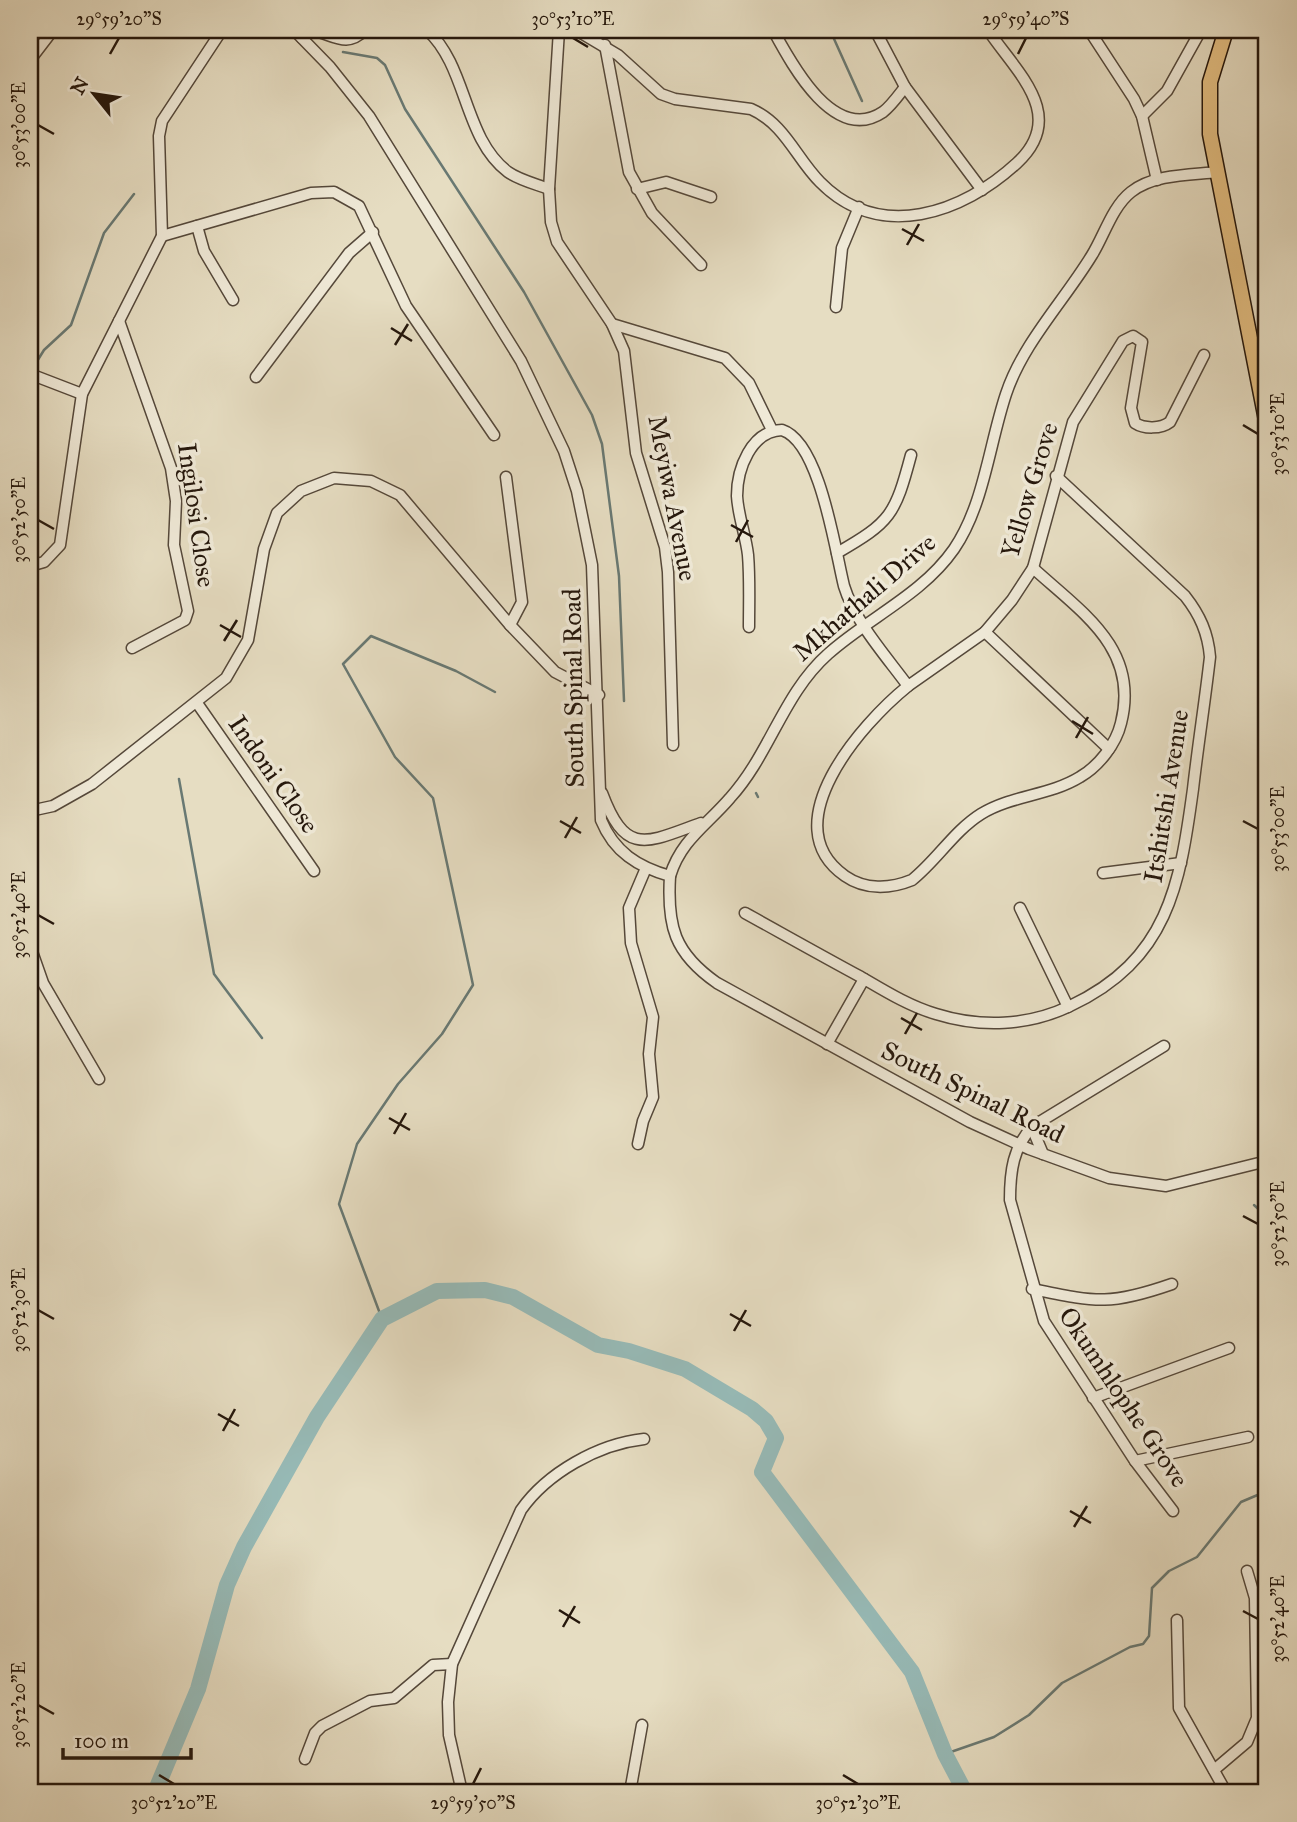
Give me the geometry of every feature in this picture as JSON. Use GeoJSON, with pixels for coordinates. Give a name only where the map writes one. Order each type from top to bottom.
{"type":"FeatureCollection","features":[{"type":"Feature","properties":{"kind":"main road"},"geometry":{"type":"LineString","coordinates":[[1226,30],[1214,60],[1208,106],[1217,172],[1267,425]]}},
{"type":"Feature","properties":{"kind":"street"},"geometry":{"type":"LineString","coordinates":[[30,60],[53,30]]}},
{"type":"Feature","properties":{"kind":"street"},"geometry":{"type":"LineString","coordinates":[[30,566],[52,556],[64,534],[82,394],[162,236],[164,205],[159,136],[162,121],[222,30]]}},
{"type":"Feature","properties":{"kind":"street"},"geometry":{"type":"LineString","coordinates":[[298,34],[312,30],[348,40],[365,30]]}},
{"type":"Feature","properties":{"kind":"street"},"geometry":{"type":"LineString","coordinates":[[427,30],[443,48],[475,124],[496,160],[513,176],[549,189]]}},
{"type":"Feature","properties":{"kind":"street","name":"Meyiwa Avenue"},"geometry":{"type":"LineString","coordinates":[[559,30],[549,189],[551,222],[557,242],[612,324],[624,351],[636,453],[657,521],[668,572],[673,746]]}},
{"type":"Feature","properties":{"kind":"street"},"geometry":{"type":"LineString","coordinates":[[576,30],[606,45],[661,93],[675,99],[751,109],[762,114],[777,126],[820,182],[836,196],[887,215],[922,215],[956,206],[982,190],[1030,150],[1038,127],[1032,93],[988,30]]}},
{"type":"Feature","properties":{"kind":"street"},"geometry":{"type":"LineString","coordinates":[[773,30],[802,78],[817,96],[838,114],[850,118],[872,117],[889,107],[905,88]]}},
{"type":"Feature","properties":{"kind":"street"},"geometry":{"type":"LineString","coordinates":[[875,30],[905,88],[982,190]]}},
{"type":"Feature","properties":{"kind":"street"},"geometry":{"type":"LineString","coordinates":[[1089,30],[1125,81],[1142,116],[1157,180]]}},
{"type":"Feature","properties":{"kind":"street"},"geometry":{"type":"LineString","coordinates":[[1142,116],[1167,91],[1201,30]]}},
{"type":"Feature","properties":{"kind":"street","name":"South Spinal Road"},"geometry":{"type":"LineString","coordinates":[[298,34],[369,116],[521,360],[545,405],[577,491],[588,536],[595,594],[601,820],[608,837],[621,852],[646,868],[670,876],[669,918],[676,938],[693,964],[717,983],[1018,1145],[1109,1178],[1166,1186],[1267,1161]]}},
{"type":"Feature","properties":{"kind":"street"},"geometry":{"type":"LineString","coordinates":[[606,45],[625,159],[637,189],[660,224],[701,265]]}},
{"type":"Feature","properties":{"kind":"street","name":"Mkhathali Drive"},"geometry":{"type":"LineString","coordinates":[[670,876],[679,852],[746,779],[784,709],[809,673],[864,625],[921,584],[953,551],[975,504],[999,416],[1014,374],[1093,255],[1121,202],[1130,192],[1157,180],[1217,172]]}},
{"type":"Feature","properties":{"kind":"street"},"geometry":{"type":"LineString","coordinates":[[637,189],[666,183],[711,197]]}},
{"type":"Feature","properties":{"kind":"street"},"geometry":{"type":"LineString","coordinates":[[162,236],[323,191],[343,195],[364,213],[406,306],[494,435]]}},
{"type":"Feature","properties":{"kind":"street"},"geometry":{"type":"LineString","coordinates":[[836,307],[842,248],[859,206]]}},
{"type":"Feature","properties":{"kind":"street"},"geometry":{"type":"LineString","coordinates":[[197,226],[204,251],[233,300]]}},
{"type":"Feature","properties":{"kind":"street"},"geometry":{"type":"LineString","coordinates":[[256,377],[349,253],[373,232]]}},
{"type":"Feature","properties":{"kind":"street","name":"Ingilosi Close"},"geometry":{"type":"LineString","coordinates":[[119,321],[164,440],[171,468],[176,501],[174,545],[188,611],[185,620],[132,648]]}},
{"type":"Feature","properties":{"kind":"street"},"geometry":{"type":"LineString","coordinates":[[612,324],[725,358],[749,383],[772,430]]}},
{"type":"Feature","properties":{"kind":"street","name":"Yellow Grove"},"geometry":{"type":"LineString","coordinates":[[1109,749],[1083,776],[1065,785],[1022,796],[979,815],[912,880],[898,886],[864,886],[848,878],[824,856],[815,828],[824,792],[863,729],[908,686],[985,632],[1003,614],[1032,568],[1073,422],[1112,356],[1128,337],[1137,336],[1142,342],[1131,408],[1135,423],[1144,427],[1164,426],[1170,422],[1204,355]]}},
{"type":"Feature","properties":{"kind":"street"},"geometry":{"type":"LineString","coordinates":[[30,374],[82,394]]}},
{"type":"Feature","properties":{"kind":"street"},"geometry":{"type":"LineString","coordinates":[[749,627],[748,558],[737,499],[737,484],[742,467],[755,442],[772,430],[787,432],[802,444],[818,484],[845,589],[864,625],[908,686]]}},
{"type":"Feature","properties":{"kind":"street"},"geometry":{"type":"LineString","coordinates":[[837,553],[885,522],[900,496],[911,455]]}},
{"type":"Feature","properties":{"kind":"street","name":"Itshitshi Avenue"},"geometry":{"type":"LineString","coordinates":[[745,913],[914,1006],[958,1020],[1026,1021],[1068,1007],[1097,993],[1129,968],[1144,950],[1168,911],[1181,863],[1210,657],[1203,624],[1185,596],[1056,476]]}},
{"type":"Feature","properties":{"kind":"street"},"geometry":{"type":"LineString","coordinates":[[30,811],[53,806],[81,792],[226,678],[248,640],[264,549],[277,513],[301,491],[334,478],[372,481],[400,495],[510,625],[555,672],[599,695]]}},
{"type":"Feature","properties":{"kind":"street"},"geometry":{"type":"LineString","coordinates":[[506,478],[522,602],[510,625]]}},
{"type":"Feature","properties":{"kind":"street"},"geometry":{"type":"LineString","coordinates":[[985,632],[1109,749],[1119,732],[1126,691],[1118,659],[1098,628],[1032,568]]}},
{"type":"Feature","properties":{"kind":"street","name":"Indoni Close"},"geometry":{"type":"LineString","coordinates":[[197,703],[314,871]]}},
{"type":"Feature","properties":{"kind":"street"},"geometry":{"type":"LineString","coordinates":[[599,784],[613,822],[626,835],[636,839],[656,839],[706,821]]}},
{"type":"Feature","properties":{"kind":"street"},"geometry":{"type":"LineString","coordinates":[[1102,873],[1181,863]]}},
{"type":"Feature","properties":{"kind":"street"},"geometry":{"type":"LineString","coordinates":[[638,1144],[653,1097],[649,1054],[653,1017],[631,943],[629,908],[646,868]]}},
{"type":"Feature","properties":{"kind":"street"},"geometry":{"type":"LineString","coordinates":[[1020,908],[1068,1007]]}},
{"type":"Feature","properties":{"kind":"street"},"geometry":{"type":"LineString","coordinates":[[30,946],[43,983],[99,1079]]}},
{"type":"Feature","properties":{"kind":"street"},"geometry":{"type":"LineString","coordinates":[[827,1044],[864,979]]}},
{"type":"Feature","properties":{"kind":"street"},"geometry":{"type":"LineString","coordinates":[[1018,1145],[1039,1122],[1164,1046]]}},
{"type":"Feature","properties":{"kind":"street"},"geometry":{"type":"LineString","coordinates":[[1039,1122],[1035,1135],[1043,1154]]}},
{"type":"Feature","properties":{"kind":"street","name":"Okumhlophe Grove"},"geometry":{"type":"LineString","coordinates":[[1018,1145],[1010,1179],[1010,1200],[1032,1289],[1052,1337],[1135,1461],[1173,1511]]}},
{"type":"Feature","properties":{"kind":"street"},"geometry":{"type":"LineString","coordinates":[[1032,1289],[1109,1301],[1128,1299],[1172,1284]]}},
{"type":"Feature","properties":{"kind":"street"},"geometry":{"type":"LineString","coordinates":[[1093,1398],[1229,1348]]}},
{"type":"Feature","properties":{"kind":"street"},"geometry":{"type":"LineString","coordinates":[[1135,1461],[1248,1437]]}},
{"type":"Feature","properties":{"kind":"street"},"geometry":{"type":"LineString","coordinates":[[462,1792],[449,1735],[447,1702],[452,1664],[505,1543],[529,1498],[557,1474],[586,1457],[620,1444],[644,1439]]}},
{"type":"Feature","properties":{"kind":"street"},"geometry":{"type":"LineString","coordinates":[[1214,1770],[1247,1742],[1257,1718],[1255,1598],[1247,1571]]}},
{"type":"Feature","properties":{"kind":"street"},"geometry":{"type":"LineString","coordinates":[[1177,1620],[1179,1709],[1226,1792]]}},
{"type":"Feature","properties":{"kind":"street"},"geometry":{"type":"LineString","coordinates":[[305,1759],[315,1732],[322,1726],[370,1701],[394,1698],[433,1665],[452,1664]]}},
{"type":"Feature","properties":{"kind":"street"},"geometry":{"type":"LineString","coordinates":[[630,1792],[642,1725]]}},
{"type":"Feature","properties":{"kind":"waterway"},"geometry":{"type":"LineString","coordinates":[[830,30],[862,101]]}},
{"type":"Feature","properties":{"kind":"waterway"},"geometry":{"type":"LineString","coordinates":[[343,52],[377,58],[385,65],[405,109],[524,292],[592,415],[602,444],[619,576],[624,701]]}},
{"type":"Feature","properties":{"kind":"waterway"},"geometry":{"type":"LineString","coordinates":[[31,371],[44,350],[71,325],[104,233],[134,194]]}},
{"type":"Feature","properties":{"kind":"waterway"},"geometry":{"type":"LineString","coordinates":[[382,1319],[339,1204],[357,1144],[398,1084],[442,1034],[473,985],[433,798],[395,757],[343,664],[371,636],[456,671],[495,692]]}},
{"type":"Feature","properties":{"kind":"waterway"},"geometry":{"type":"LineString","coordinates":[[179,779],[214,974],[262,1038]]}},
{"type":"Feature","properties":{"kind":"waterway"},"geometry":{"type":"LineString","coordinates":[[756,793],[758,797]]}},
{"type":"Feature","properties":{"kind":"waterway"},"geometry":{"type":"LineString","coordinates":[[1254,1205],[1267,1217]]}},
{"type":"Feature","properties":{"kind":"waterway"},"geometry":{"type":"LineString","coordinates":[[155,1792],[198,1689],[227,1585],[244,1547],[317,1417],[382,1319],[437,1291],[485,1290],[513,1297],[598,1345],[629,1351],[685,1369],[752,1409],[766,1421],[776,1438],[762,1472],[912,1672],[945,1754],[965,1792]]}},
{"type":"Feature","properties":{"kind":"waterway"},"geometry":{"type":"LineString","coordinates":[[945,1754],[994,1737],[1029,1715],[1062,1683],[1130,1647],[1143,1644],[1149,1636],[1152,1588],[1169,1571],[1197,1557],[1241,1502],[1267,1491]]}}]}
